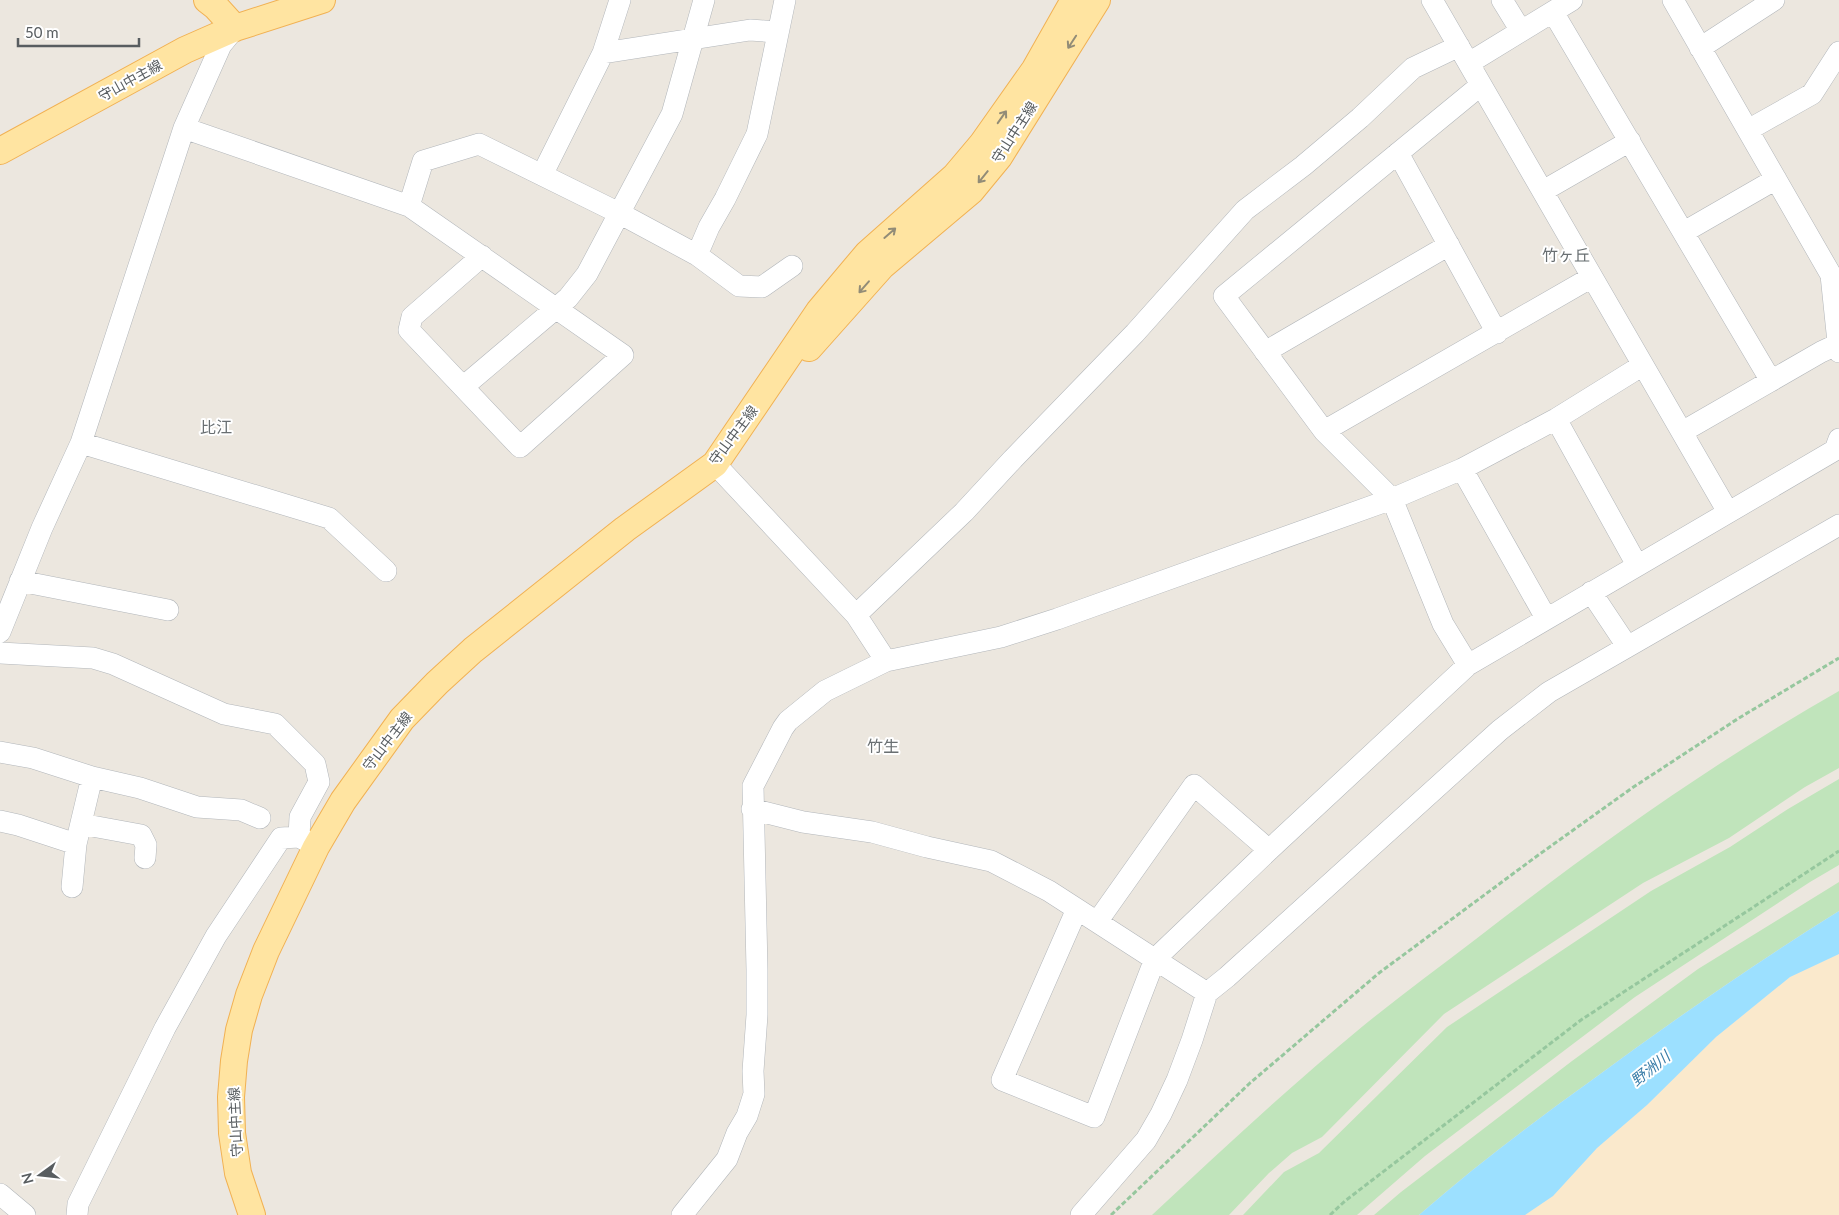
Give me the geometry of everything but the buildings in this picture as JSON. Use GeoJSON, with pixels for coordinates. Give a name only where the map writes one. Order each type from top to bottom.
{"type":"FeatureCollection","features":[{"type":"Feature","properties":{"kind":"main road"},"geometry":{"type":"LineString","coordinates":[[207,0],[235,28]]}},
{"type":"Feature","properties":{"kind":"main road","name":"守山中主線"},"geometry":{"type":"LineString","coordinates":[[0,151],[185,50],[235,28],[322,0]]}},
{"type":"Feature","properties":{"kind":"main road","name":"守山中主線"},"geometry":{"type":"LineString","coordinates":[[250,1214],[238,1173],[232,1134],[231,1097],[234,1061],[239,1030],[249,996],[308,842],[343,801],[402,719],[437,683],[473,650],[625,529],[715,464],[819,311],[866,254],[955,176],[982,144],[1035,69],[1074,0]]}},
{"type":"Feature","properties":{"kind":"main road","name":"守山中主線"},"geometry":{"type":"LineString","coordinates":[[763,395],[834,322],[882,266],[938,221],[971,191],[999,157],[1098,0]]}},
{"type":"Feature","properties":{"kind":"street"},"geometry":{"type":"LineString","coordinates":[[542,176],[603,53],[620,0]]}},
{"type":"Feature","properties":{"kind":"street"},"geometry":{"type":"LineString","coordinates":[[463,387],[568,298],[588,274],[672,114],[704,0]]}},
{"type":"Feature","properties":{"kind":"street"},"geometry":{"type":"LineString","coordinates":[[697,255],[708,227],[725,198],[757,134],[785,0]]}},
{"type":"Feature","properties":{"kind":"street"},"geometry":{"type":"LineString","coordinates":[[1432,0],[1728,512]]}},
{"type":"Feature","properties":{"kind":"street"},"geometry":{"type":"LineString","coordinates":[[1502,0],[1522,31]]}},
{"type":"Feature","properties":{"kind":"street"},"geometry":{"type":"LineString","coordinates":[[856,615],[964,512],[1135,333],[1245,210],[1303,166],[1360,118],[1413,68],[1464,54],[1522,31],[1572,0]]}},
{"type":"Feature","properties":{"kind":"street"},"geometry":{"type":"LineString","coordinates":[[1673,0],[1776,179],[1835,274],[1839,348],[1821,352],[1682,432]]}},
{"type":"Feature","properties":{"kind":"street"},"geometry":{"type":"LineString","coordinates":[[1700,48],[1774,0]]}},
{"type":"Feature","properties":{"kind":"street"},"geometry":{"type":"LineString","coordinates":[[1553,12],[1771,381]]}},
{"type":"Feature","properties":{"kind":"street"},"geometry":{"type":"LineString","coordinates":[[0,632],[4,608],[20,581],[81,443],[184,128],[221,45],[235,28]]}},
{"type":"Feature","properties":{"kind":"street"},"geometry":{"type":"LineString","coordinates":[[603,53],[750,30],[778,32]]}},
{"type":"Feature","properties":{"kind":"street"},"geometry":{"type":"LineString","coordinates":[[1748,130],[1812,94],[1839,52]]}},
{"type":"Feature","properties":{"kind":"street"},"geometry":{"type":"LineString","coordinates":[[1468,665],[1443,624],[1392,499],[1324,431],[1224,296],[1481,85]]}},
{"type":"Feature","properties":{"kind":"street"},"geometry":{"type":"LineString","coordinates":[[184,128],[409,206],[482,256],[623,355],[520,447],[409,330],[412,317],[482,256]]}},
{"type":"Feature","properties":{"kind":"street"},"geometry":{"type":"LineString","coordinates":[[1543,191],[1630,141]]}},
{"type":"Feature","properties":{"kind":"street"},"geometry":{"type":"LineString","coordinates":[[409,206],[423,161],[479,144],[619,213],[697,255],[739,286],[762,287],[792,266]]}},
{"type":"Feature","properties":{"kind":"street"},"geometry":{"type":"LineString","coordinates":[[1398,153],[1497,333]]}},
{"type":"Feature","properties":{"kind":"street"},"geometry":{"type":"LineString","coordinates":[[1684,232],[1776,179]]}},
{"type":"Feature","properties":{"kind":"street"},"geometry":{"type":"LineString","coordinates":[[1265,352],[1449,245]]}},
{"type":"Feature","properties":{"kind":"street"},"geometry":{"type":"LineString","coordinates":[[1324,431],[1592,277]]}},
{"type":"Feature","properties":{"kind":"street"},"geometry":{"type":"LineString","coordinates":[[682,1215],[727,1160],[737,1133],[747,1116],[754,1094],[753,1071],[757,1016],[757,970],[753,786],[776,738],[788,721],[825,691],[886,661],[1010,634],[1392,499],[1462,469],[1556,419],[1643,365]]}},
{"type":"Feature","properties":{"kind":"street"},"geometry":{"type":"LineString","coordinates":[[1556,419],[1637,565]]}},
{"type":"Feature","properties":{"kind":"street"},"geometry":{"type":"LineString","coordinates":[[1077,909],[1002,1080],[1094,1117],[1155,960],[1269,850],[1468,665],[1835,450],[1839,439]]}},
{"type":"Feature","properties":{"kind":"street"},"geometry":{"type":"LineString","coordinates":[[81,443],[329,518],[386,571]]}},
{"type":"Feature","properties":{"kind":"street"},"geometry":{"type":"LineString","coordinates":[[715,464],[856,615],[886,661]]}},
{"type":"Feature","properties":{"kind":"street"},"geometry":{"type":"LineString","coordinates":[[1462,469],[1546,618]]}},
{"type":"Feature","properties":{"kind":"street"},"geometry":{"type":"LineString","coordinates":[[1081,1215],[1146,1140],[1157,1121],[1177,1080],[1207,993],[1500,730],[1549,692],[1839,525]]}},
{"type":"Feature","properties":{"kind":"street"},"geometry":{"type":"LineString","coordinates":[[20,581],[168,610]]}},
{"type":"Feature","properties":{"kind":"street"},"geometry":{"type":"LineString","coordinates":[[1591,592],[1627,646]]}},
{"type":"Feature","properties":{"kind":"street"},"geometry":{"type":"LineString","coordinates":[[0,653],[93,658],[113,664],[224,714],[275,724],[315,764],[319,782],[300,817],[308,842],[281,838],[216,936],[165,1028],[78,1204],[77,1215]]}},
{"type":"Feature","properties":{"kind":"street"},"geometry":{"type":"LineString","coordinates":[[0,752],[33,758],[92,777],[140,788],[197,807],[241,810],[260,818]]}},
{"type":"Feature","properties":{"kind":"street"},"geometry":{"type":"LineString","coordinates":[[72,887],[76,844],[92,777]]}},
{"type":"Feature","properties":{"kind":"street"},"geometry":{"type":"LineString","coordinates":[[1097,922],[1194,785],[1269,850]]}},
{"type":"Feature","properties":{"kind":"street"},"geometry":{"type":"LineString","coordinates":[[752,809],[803,822],[872,832],[927,847],[991,861],[1049,891],[1207,993]]}},
{"type":"Feature","properties":{"kind":"street"},"geometry":{"type":"LineString","coordinates":[[0,821],[76,844]]}},
{"type":"Feature","properties":{"kind":"street"},"geometry":{"type":"LineString","coordinates":[[81,824],[141,835],[146,845],[145,858]]}},
{"type":"Feature","properties":{"kind":"street"},"geometry":{"type":"LineString","coordinates":[[0,1195],[25,1215]]}},
{"type":"Feature","properties":{"kind":"path"},"geometry":{"type":"LineString","coordinates":[[1111,1215],[1250,1083],[1379,974],[1632,788],[1739,718],[1839,658]]}},
{"type":"Feature","properties":{"kind":"path"},"geometry":{"type":"LineString","coordinates":[[1330,1215],[1353,1195],[1582,1020],[1839,851]]}},
{"type":"Feature","properties":{"kind":"green space"},"geometry":{"type":"Polygon","coordinates":[[[1839,691],[1839,768],[1805,787],[1729,838],[1643,883],[1444,1014],[1322,1137],[1292,1153],[1269,1173],[1229,1215],[1152,1215],[1309,1072],[1419,982],[1564,872],[1653,808],[1745,747],[1839,691]]]}},
{"type":"Feature","properties":{"kind":"green space"},"geometry":{"type":"Polygon","coordinates":[[[1839,779],[1839,865],[1635,997],[1425,1156],[1357,1215],[1243,1215],[1284,1172],[1319,1153],[1447,1027],[1651,891],[1730,847],[1788,809],[1839,779]]]}},
{"type":"Feature","properties":{"kind":"green space"},"geometry":{"type":"Polygon","coordinates":[[[1839,882],[1839,911],[1745,972],[1547,1112],[1419,1215],[1374,1215],[1401,1192],[1572,1061],[1698,969],[1839,882]]]}},
{"type":"Feature","properties":{"kind":"sand"},"geometry":{"type":"Polygon","coordinates":[[[1839,954],[1839,1215],[1525,1215],[1553,1196],[1597,1148],[1647,1105],[1716,1037],[1790,977],[1839,954]]]}},
{"type":"Feature","properties":{"kind":"water","name":"野洲川"},"geometry":{"type":"Polygon","coordinates":[[[1839,911],[1839,954],[1790,977],[1716,1037],[1647,1105],[1597,1148],[1553,1196],[1525,1215],[1419,1215],[1547,1112],[1745,972],[1839,911]]]}},
{"type":"Feature","properties":{"kind":"district","name":"竹ヶ丘"},"geometry":{"type":"Point","coordinates":[1566,254]}},
{"type":"Feature","properties":{"kind":"district","name":"比江"},"geometry":{"type":"Point","coordinates":[216,426]}},
{"type":"Feature","properties":{"kind":"district","name":"竹生"},"geometry":{"type":"Point","coordinates":[883,745]}}]}
